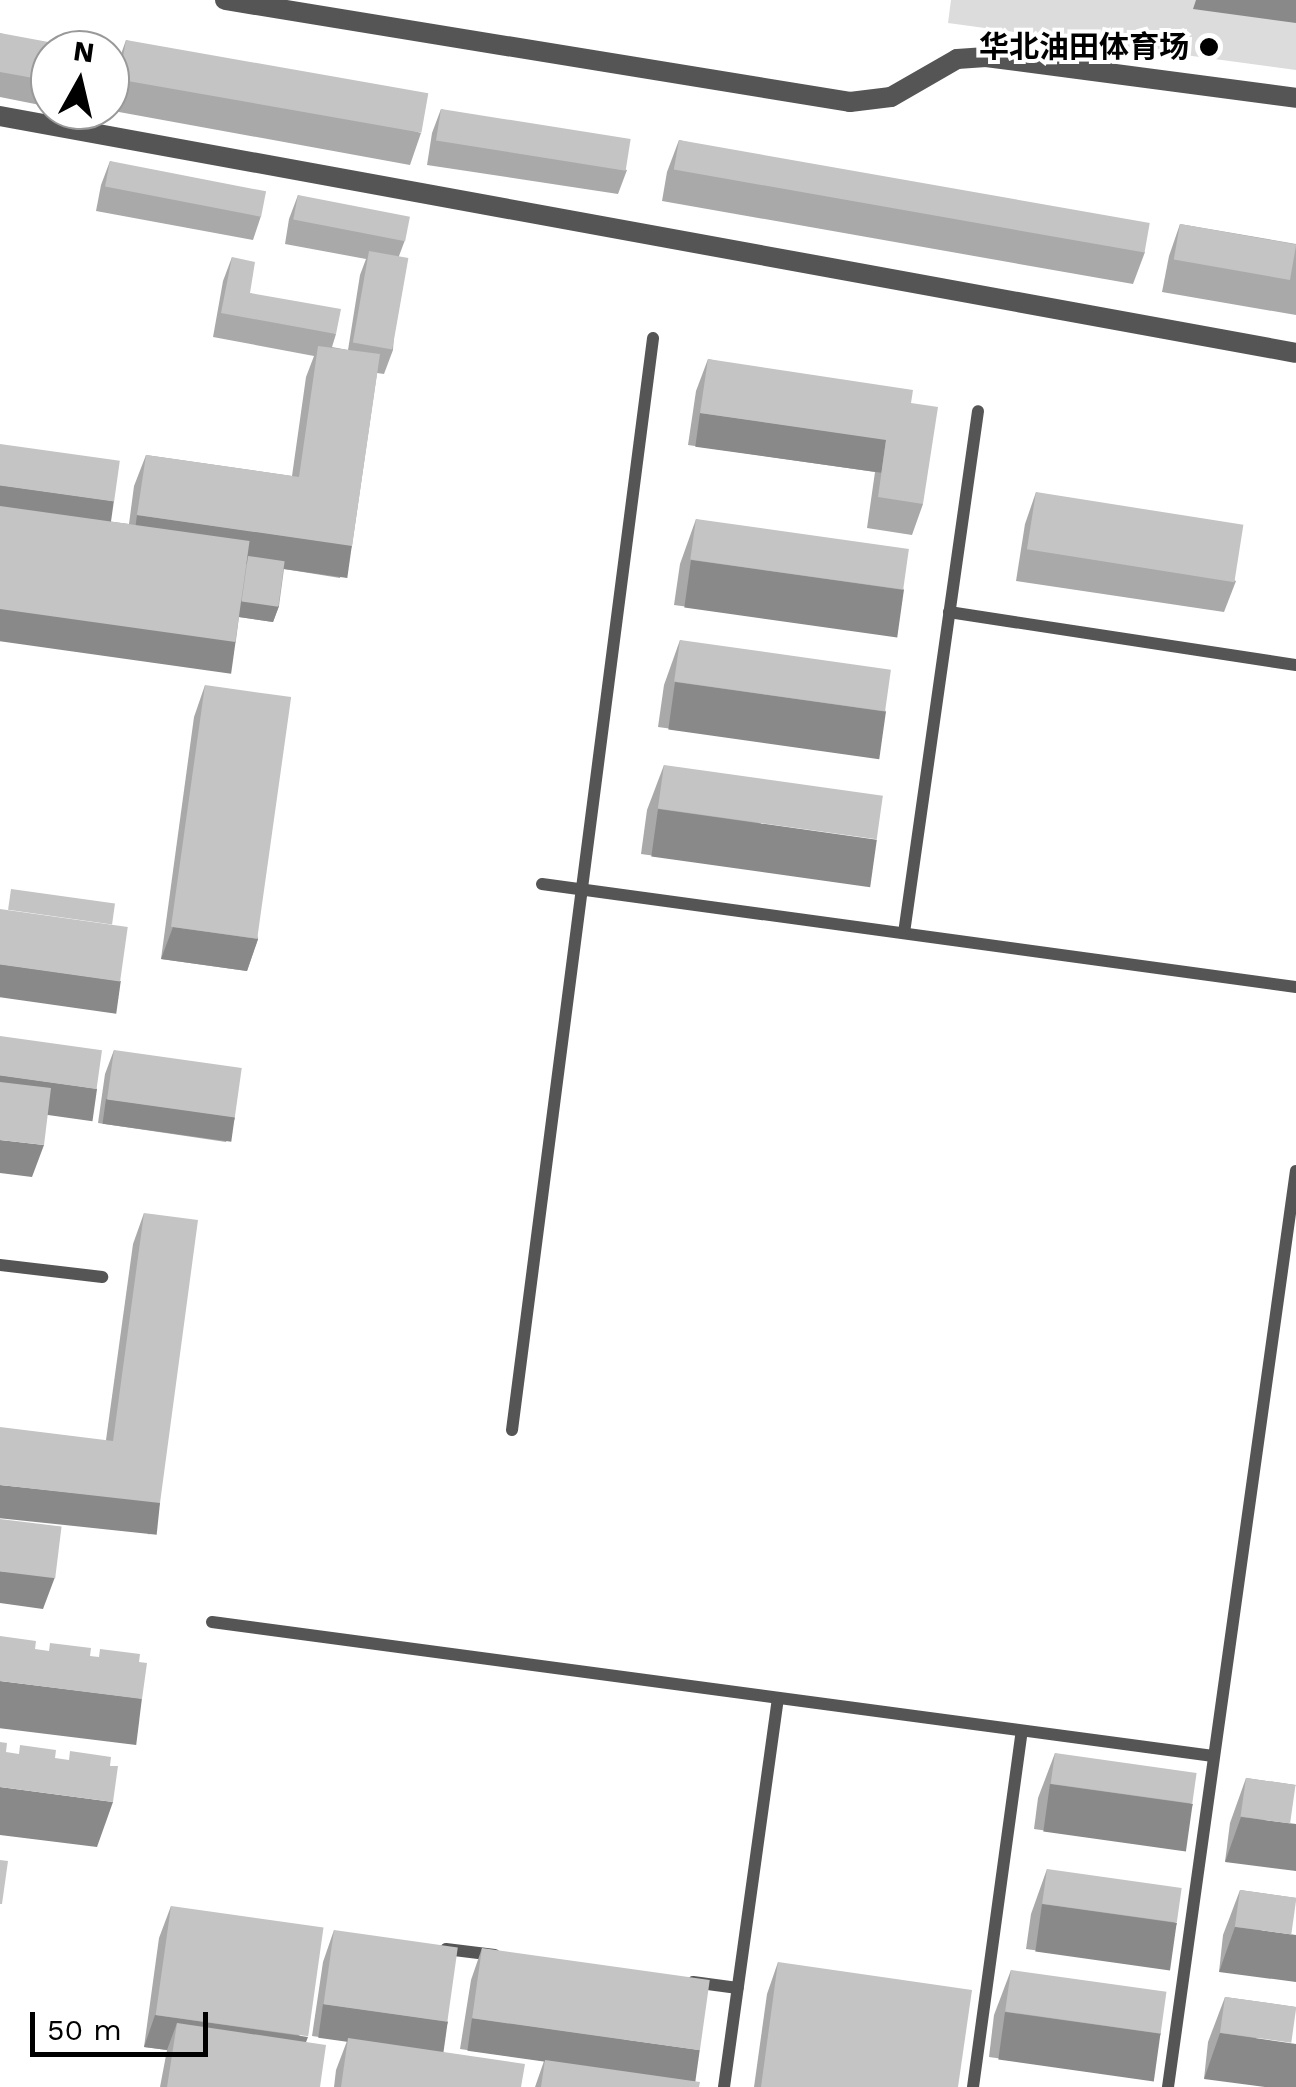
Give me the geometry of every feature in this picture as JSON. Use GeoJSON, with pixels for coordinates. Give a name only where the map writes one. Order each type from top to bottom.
{"type":"FeatureCollection","features":[{"type":"Feature","properties":{"kind":"street"},"geometry":{"type":"LineString","coordinates":[[225,0],[850,102],[892,97],[957,59],[986,57],[1296,98]]}},
{"type":"Feature","properties":{"kind":"street"},"geometry":{"type":"LineString","coordinates":[[0,116],[1296,353]]}},
{"type":"Feature","properties":{"kind":"lane"},"geometry":{"type":"LineString","coordinates":[[512,1430],[577,889],[653,338]]}},
{"type":"Feature","properties":{"kind":"lane"},"geometry":{"type":"LineString","coordinates":[[904,933],[978,411]]}},
{"type":"Feature","properties":{"kind":"lane"},"geometry":{"type":"LineString","coordinates":[[950,612],[1296,664]]}},
{"type":"Feature","properties":{"kind":"lane"},"geometry":{"type":"LineString","coordinates":[[542,884],[1296,986]]}},
{"type":"Feature","properties":{"kind":"lane"},"geometry":{"type":"LineString","coordinates":[[1168,2087],[1296,1171]]}},
{"type":"Feature","properties":{"kind":"lane"},"geometry":{"type":"LineString","coordinates":[[0,1265],[102,1277]]}},
{"type":"Feature","properties":{"kind":"lane"},"geometry":{"type":"LineString","coordinates":[[212,1622],[1213,1756]]}},
{"type":"Feature","properties":{"kind":"lane"},"geometry":{"type":"LineString","coordinates":[[724,2087],[778,1700]]}},
{"type":"Feature","properties":{"kind":"lane"},"geometry":{"type":"LineString","coordinates":[[973,2087],[1022,1732]]}},
{"type":"Feature","properties":{"kind":"lane"},"geometry":{"type":"LineString","coordinates":[[422,1946],[521,1959]]}},
{"type":"Feature","properties":{"kind":"lane"},"geometry":{"type":"LineString","coordinates":[[679,1980],[738,1988]]}},
{"type":"Feature","properties":{"kind":"shaded area","name":"华北油田体育场"},"geometry":{"type":"Polygon","coordinates":[[[951,0],[1296,0],[1296,70],[948,23],[951,0]]]}},
{"type":"Feature","properties":{"kind":"building"},"geometry":{"type":"Polygon","coordinates":[[[0,33],[30,39],[30,77],[0,72],[0,33]]]}},
{"type":"Feature","properties":{"kind":"building"},"geometry":{"type":"Polygon","coordinates":[[[130,41],[428,93],[421,133],[130,81],[130,41]]]}},
{"type":"Feature","properties":{"kind":"building"},"geometry":{"type":"Polygon","coordinates":[[[441,109],[631,139],[626,171],[436,141],[441,109]]]}},
{"type":"Feature","properties":{"kind":"building"},"geometry":{"type":"Polygon","coordinates":[[[679,140],[1150,223],[1145,253],[674,170],[679,140]]]}},
{"type":"Feature","properties":{"kind":"building"},"geometry":{"type":"Polygon","coordinates":[[[110,161],[266,191],[261,217],[105,187],[110,161]]]}},
{"type":"Feature","properties":{"kind":"building"},"geometry":{"type":"Polygon","coordinates":[[[298,195],[410,217],[405,241],[293,220],[298,195]]]}},
{"type":"Feature","properties":{"kind":"building"},"geometry":{"type":"Polygon","coordinates":[[[1180,224],[1296,244],[1290,280],[1174,259],[1180,224]]]}},
{"type":"Feature","properties":{"kind":"building"},"geometry":{"type":"Polygon","coordinates":[[[369,251],[408,258],[392,350],[353,343],[369,251]]]}},
{"type":"Feature","properties":{"kind":"building"},"geometry":{"type":"Polygon","coordinates":[[[232,257],[255,262],[250,293],[341,309],[336,334],[221,313],[232,257]]]}},
{"type":"Feature","properties":{"kind":"building"},"geometry":{"type":"Polygon","coordinates":[[[318,346],[380,354],[352,546],[137,515],[146,455],[299,477],[318,346]]]}},
{"type":"Feature","properties":{"kind":"building"},"geometry":{"type":"Polygon","coordinates":[[[708,359],[913,390],[911,403],[938,407],[923,504],[878,497],[886,440],[700,413],[708,359]]]}},
{"type":"Feature","properties":{"kind":"building"},"geometry":{"type":"Polygon","coordinates":[[[0,444],[120,461],[114,501],[0,485],[0,444]]]}},
{"type":"Feature","properties":{"kind":"building"},"geometry":{"type":"Polygon","coordinates":[[[1036,492],[1243,525],[1234,582],[1027,549],[1036,492]]]}},
{"type":"Feature","properties":{"kind":"building"},"geometry":{"type":"Polygon","coordinates":[[[0,506],[250,541],[235,642],[0,609],[0,506]]]}},
{"type":"Feature","properties":{"kind":"building"},"geometry":{"type":"Polygon","coordinates":[[[696,519],[909,549],[903,590],[690,560],[696,519]]]}},
{"type":"Feature","properties":{"kind":"building"},"geometry":{"type":"Polygon","coordinates":[[[248,556],[285,561],[278,607],[242,602],[248,556]]]}},
{"type":"Feature","properties":{"kind":"building"},"geometry":{"type":"Polygon","coordinates":[[[680,640],[891,670],[885,711],[674,682],[680,640]]]}},
{"type":"Feature","properties":{"kind":"building"},"geometry":{"type":"Polygon","coordinates":[[[205,685],[291,697],[257,939],[171,927],[205,685]]]}},
{"type":"Feature","properties":{"kind":"building"},"geometry":{"type":"Polygon","coordinates":[[[664,765],[883,796],[877,839],[658,809],[664,765]]]}},
{"type":"Feature","properties":{"kind":"building"},"geometry":{"type":"Polygon","coordinates":[[[11,889],[115,904],[112,924],[8,910],[11,889]]]}},
{"type":"Feature","properties":{"kind":"building"},"geometry":{"type":"Polygon","coordinates":[[[0,909],[128,927],[120,981],[0,965],[0,909]]]}},
{"type":"Feature","properties":{"kind":"building"},"geometry":{"type":"Polygon","coordinates":[[[0,1036],[102,1050],[97,1089],[0,1075],[0,1036]]]}},
{"type":"Feature","properties":{"kind":"building"},"geometry":{"type":"Polygon","coordinates":[[[114,1050],[242,1068],[235,1117],[107,1100],[114,1050]]]}},
{"type":"Feature","properties":{"kind":"building"},"geometry":{"type":"Polygon","coordinates":[[[0,1082],[51,1088],[44,1145],[0,1140],[0,1082]]]}},
{"type":"Feature","properties":{"kind":"building"},"geometry":{"type":"Polygon","coordinates":[[[144,1213],[198,1220],[160,1503],[0,1485],[0,1427],[113,1441],[144,1213]]]}},
{"type":"Feature","properties":{"kind":"building"},"geometry":{"type":"Polygon","coordinates":[[[0,1519],[62,1527],[55,1578],[0,1571],[0,1519]]]}},
{"type":"Feature","properties":{"kind":"building"},"geometry":{"type":"Polygon","coordinates":[[[0,1636],[36,1641],[35,1649],[49,1651],[50,1643],[91,1648],[90,1656],[99,1657],[100,1649],[140,1654],[139,1662],[147,1663],[142,1699],[0,1681],[0,1636]]]}},
{"type":"Feature","properties":{"kind":"building"},"geometry":{"type":"Polygon","coordinates":[[[0,1742],[7,1743],[6,1752],[19,1754],[20,1745],[56,1750],[55,1758],[69,1760],[70,1751],[111,1757],[110,1766],[118,1766],[113,1802],[0,1787],[0,1742]]]}},
{"type":"Feature","properties":{"kind":"building"},"geometry":{"type":"Polygon","coordinates":[[[1055,1753],[1197,1773],[1192,1804],[1051,1784],[1055,1753]]]}},
{"type":"Feature","properties":{"kind":"building"},"geometry":{"type":"Polygon","coordinates":[[[1246,1778],[1296,1785],[1290,1824],[1241,1817],[1246,1778]]]}},
{"type":"Feature","properties":{"kind":"building"},"geometry":{"type":"Polygon","coordinates":[[[0,1860],[8,1861],[2,1904],[0,1904],[0,1860]]]}},
{"type":"Feature","properties":{"kind":"building"},"geometry":{"type":"Polygon","coordinates":[[[1047,1869],[1182,1888],[1177,1923],[1042,1904],[1047,1869]]]}},
{"type":"Feature","properties":{"kind":"building"},"geometry":{"type":"Polygon","coordinates":[[[1240,1890],[1296,1898],[1291,1935],[1235,1927],[1240,1890]]]}},
{"type":"Feature","properties":{"kind":"building"},"geometry":{"type":"Polygon","coordinates":[[[171,1906],[324,1927],[308,2036],[156,2015],[171,1906]]]}},
{"type":"Feature","properties":{"kind":"building"},"geometry":{"type":"Polygon","coordinates":[[[334,1930],[458,1947],[447,2022],[324,2004],[334,1930]]]}},
{"type":"Feature","properties":{"kind":"building"},"geometry":{"type":"Polygon","coordinates":[[[482,1948],[710,1980],[700,2050],[472,2018],[482,1948]]]}},
{"type":"Feature","properties":{"kind":"building"},"geometry":{"type":"Polygon","coordinates":[[[778,1962],[972,1990],[958,2087],[761,2087],[778,1962]]]}},
{"type":"Feature","properties":{"kind":"building"},"geometry":{"type":"Polygon","coordinates":[[[1011,1970],[1166,1992],[1161,2033],[1005,2012],[1011,1970]]]}},
{"type":"Feature","properties":{"kind":"building"},"geometry":{"type":"Polygon","coordinates":[[[1225,1997],[1296,2007],[1291,2043],[1220,2033],[1225,1997]]]}},
{"type":"Feature","properties":{"kind":"building"},"geometry":{"type":"Polygon","coordinates":[[[177,2023],[326,2045],[320,2087],[167,2087],[177,2023]]]}},
{"type":"Feature","properties":{"kind":"building"},"geometry":{"type":"Polygon","coordinates":[[[348,2038],[525,2064],[521,2087],[341,2087],[348,2038]]]}},
{"type":"Feature","properties":{"kind":"building"},"geometry":{"type":"Polygon","coordinates":[[[545,2060],[700,2082],[699,2087],[541,2087],[545,2060]]]}},
{"type":"Feature","properties":{"kind":"place","name":"华北油田体育场"},"geometry":{"type":"Point","coordinates":[1209,47]}}]}
